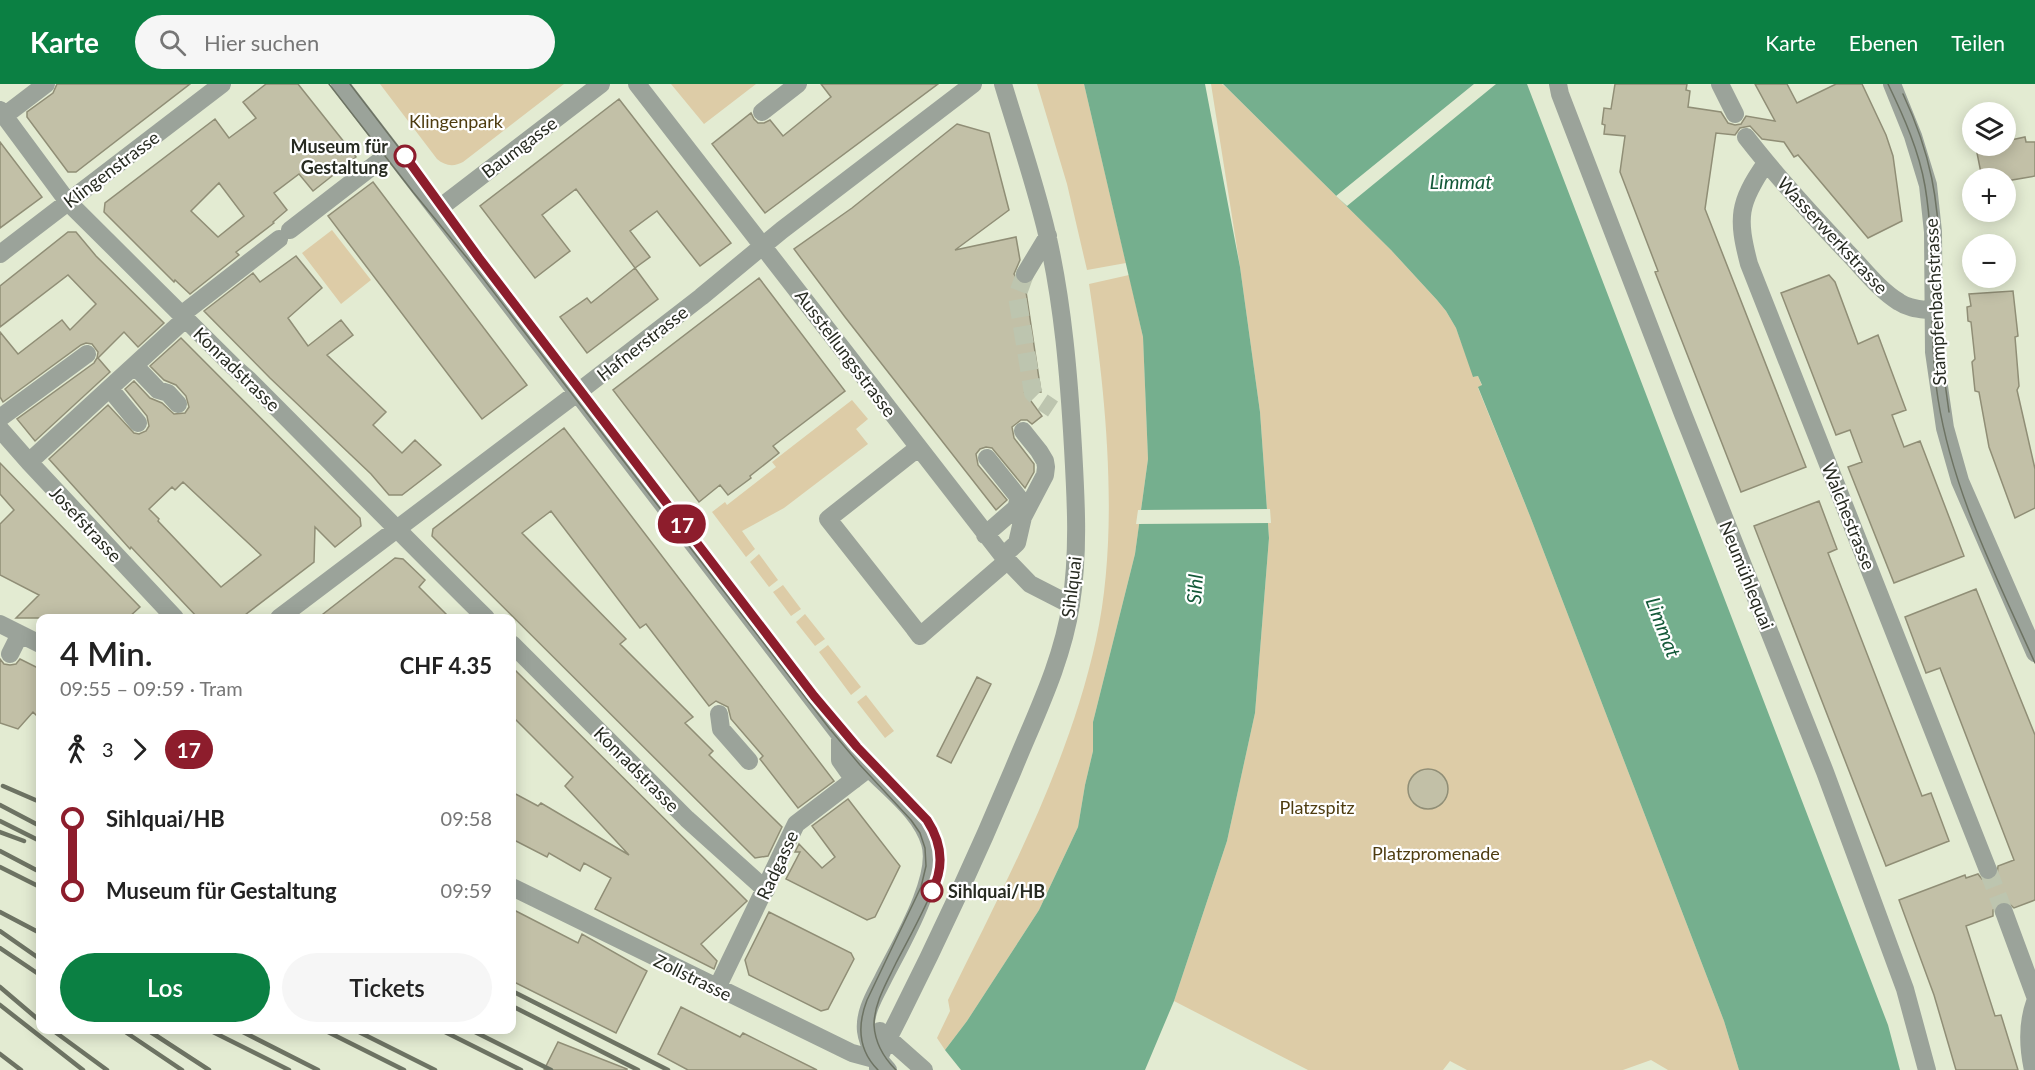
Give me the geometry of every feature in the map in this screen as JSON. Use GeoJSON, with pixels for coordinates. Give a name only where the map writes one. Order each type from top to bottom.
{"type":"FeatureCollection","features":[{"type":"Feature","properties":{"kind":"street"},"geometry":{"type":"LineString","coordinates":[[2,113],[46,84]]}},
{"type":"Feature","properties":{"kind":"street","name":"Klingenstrasse"},"geometry":{"type":"LineString","coordinates":[[0,254],[222,84]]}},
{"type":"Feature","properties":{"kind":"street"},"geometry":{"type":"LineString","coordinates":[[340,84],[840,735],[873,773],[914,814],[925,830],[931,845],[932,862],[925,891],[871,1002],[867,1018],[866,1031],[881,1067]]}},
{"type":"Feature","properties":{"kind":"street","name":"Baumgasse"},"geometry":{"type":"LineString","coordinates":[[436,210],[601,84]]}},
{"type":"Feature","properties":{"kind":"street","name":"Ausstellungsstrasse"},"geometry":{"type":"LineString","coordinates":[[637,84],[985,535],[1030,584],[1071,605]]}},
{"type":"Feature","properties":{"kind":"street"},"geometry":{"type":"LineString","coordinates":[[762,112],[798,84]]}},
{"type":"Feature","properties":{"kind":"street","name":"Hafnerstrasse"},"geometry":{"type":"LineString","coordinates":[[284,614],[577,393],[972,84]]}},
{"type":"Feature","properties":{"kind":"street","name":"Sihlquai"},"geometry":{"type":"LineString","coordinates":[[881,1067],[888,1039],[966,879],[1038,714],[1057,660],[1071,605],[1076,549],[1076,502],[1062,410],[1059,303],[1048,236],[1037,191],[1003,84]]}},
{"type":"Feature","properties":{"kind":"street","name":"Neumühlequai"},"geometry":{"type":"LineString","coordinates":[[1558,84],[1563,103],[1615,238],[1825,772],[1905,988],[1927,1070]]}},
{"type":"Feature","properties":{"kind":"street"},"geometry":{"type":"LineString","coordinates":[[1720,84],[1734,114]]}},
{"type":"Feature","properties":{"kind":"street","name":"Stampfenbachstrasse"},"geometry":{"type":"LineString","coordinates":[[1892,84],[1913,136],[1928,185],[1933,232],[1934,352],[1945,428],[1960,481],[2035,653]]}},
{"type":"Feature","properties":{"kind":"street","name":"Konradstrasse"},"geometry":{"type":"LineString","coordinates":[[2,113],[68,201],[482,614]]}},
{"type":"Feature","properties":{"kind":"street","name":"Wasserwerkstrasse"},"geometry":{"type":"LineString","coordinates":[[1746,137],[1766,163],[1883,290],[1900,303],[1912,308],[1934,311]]}},
{"type":"Feature","properties":{"kind":"street"},"geometry":{"type":"LineString","coordinates":[[29,462],[85,407],[110,389],[135,366],[183,317],[392,152]]}},
{"type":"Feature","properties":{"kind":"street","name":"Walchestrasse"},"geometry":{"type":"LineString","coordinates":[[1766,163],[1743,202],[1740,218],[1749,264],[1988,870]]}},
{"type":"Feature","properties":{"kind":"street"},"geometry":{"type":"LineString","coordinates":[[1026,274],[1048,236]]}},
{"type":"Feature","properties":{"kind":"street"},"geometry":{"type":"LineString","coordinates":[[0,418],[87,354]]}},
{"type":"Feature","properties":{"kind":"street"},"geometry":{"type":"LineString","coordinates":[[135,366],[158,390],[168,393],[178,404]]}},
{"type":"Feature","properties":{"kind":"street"},"geometry":{"type":"LineString","coordinates":[[110,389],[138,423]]}},
{"type":"Feature","properties":{"kind":"street","name":"Josefstrasse"},"geometry":{"type":"LineString","coordinates":[[0,429],[171,614]]}},
{"type":"Feature","properties":{"kind":"street"},"geometry":{"type":"LineString","coordinates":[[918,448],[828,519],[920,636],[1005,559],[1017,543],[1023,517],[1045,475],[1046,467],[1039,450],[1023,431]]}},
{"type":"Feature","properties":{"kind":"street"},"geometry":{"type":"LineString","coordinates":[[985,535],[1016,508],[1019,498],[987,458]]}},
{"type":"Feature","properties":{"kind":"street"},"geometry":{"type":"LineString","coordinates":[[0,624],[36,642]]}},
{"type":"Feature","properties":{"kind":"street"},"geometry":{"type":"LineString","coordinates":[[10,654],[20,634]]}},
{"type":"Feature","properties":{"kind":"street","name":"Konradstrasse"},"geometry":{"type":"LineString","coordinates":[[516,648],[687,819],[766,890]]}},
{"type":"Feature","properties":{"kind":"street"},"geometry":{"type":"LineString","coordinates":[[719,714],[722,729],[749,761]]}},
{"type":"Feature","properties":{"kind":"street"},"geometry":{"type":"LineString","coordinates":[[840,735],[840,760],[854,780]]}},
{"type":"Feature","properties":{"kind":"street","name":"Radgasse"},"geometry":{"type":"LineString","coordinates":[[717,988],[796,824],[854,780],[873,773]]}},
{"type":"Feature","properties":{"kind":"street","name":"Zollstrasse"},"geometry":{"type":"LineString","coordinates":[[516,889],[881,1067]]}},
{"type":"Feature","properties":{"kind":"street"},"geometry":{"type":"LineString","coordinates":[[2004,912],[2035,996]]}},
{"type":"Feature","properties":{"kind":"street"},"geometry":{"type":"LineString","coordinates":[[871,1002],[873,1020],[878,1029],[922,1069]]}},
{"type":"Feature","properties":{"kind":"street"},"geometry":{"type":"LineString","coordinates":[[2032,1070],[2029,1032],[2035,1002]]}},
{"type":"Feature","properties":{"kind":"green space","name":"Klingenpark"},"geometry":{"type":"Polygon","coordinates":[[[380,84],[564,84],[463,162],[453,165],[437,159],[380,84]]]}},
{"type":"Feature","properties":{"kind":"green space"},"geometry":{"type":"Polygon","coordinates":[[[671,84],[756,84],[704,124],[671,84]]]}},
{"type":"Feature","properties":{"kind":"green space"},"geometry":{"type":"Polygon","coordinates":[[[1037,84],[1084,84],[1126,263],[1087,270],[1067,184],[1037,84]]]}},
{"type":"Feature","properties":{"kind":"green space","name":"Platzpromenade"},"geometry":{"type":"Polygon","coordinates":[[[1211,84],[1222,84],[1228,89],[1391,250],[1437,300],[1456,328],[1474,377],[1478,376],[1482,386],[1478,388],[1530,516],[1724,1021],[1739,1070],[1668,1070],[1651,1060],[1623,1070],[1467,1070],[1450,1061],[1443,1070],[1308,1070],[1174,1001],[1227,841],[1255,713],[1269,538],[1260,412],[1211,84]]]}},
{"type":"Feature","properties":{"kind":"green space"},"geometry":{"type":"Polygon","coordinates":[[[332,230],[371,280],[341,304],[302,253],[332,230]]]}},
{"type":"Feature","properties":{"kind":"green space"},"geometry":{"type":"Polygon","coordinates":[[[1129,275],[1143,337],[1148,459],[1135,554],[1093,722],[1093,751],[1078,827],[1039,910],[967,1021],[945,1050],[937,1038],[950,1011],[948,1000],[1012,869],[1052,779],[1084,687],[1096,640],[1103,598],[1109,509],[1101,370],[1089,284],[1129,275]]]}},
{"type":"Feature","properties":{"kind":"green space"},"geometry":{"type":"Polygon","coordinates":[[[852,400],[868,419],[856,429],[868,444],[784,508],[742,531],[755,549],[746,557],[712,512],[725,502],[727,505],[776,467],[772,462],[852,400]]]}},
{"type":"Feature","properties":{"kind":"green space"},"geometry":{"type":"Polygon","coordinates":[[[759,554],[778,580],[769,587],[750,562],[759,554]]]}},
{"type":"Feature","properties":{"kind":"green space"},"geometry":{"type":"Polygon","coordinates":[[[783,585],[801,609],[791,616],[773,592],[783,585]]]}},
{"type":"Feature","properties":{"kind":"green space"},"geometry":{"type":"Polygon","coordinates":[[[805,614],[825,639],[815,646],[796,622],[805,614]]]}},
{"type":"Feature","properties":{"kind":"green space"},"geometry":{"type":"Polygon","coordinates":[[[828,645],[861,687],[851,695],[819,652],[828,645]]]}},
{"type":"Feature","properties":{"kind":"green space"},"geometry":{"type":"Polygon","coordinates":[[[866,695],[894,731],[885,738],[857,702],[866,695]]]}},
{"type":"Feature","properties":{"kind":"water","name":"Sihl"},"geometry":{"type":"Polygon","coordinates":[[[1084,84],[1205,84],[1240,267],[1260,412],[1269,538],[1255,713],[1227,841],[1174,1001],[1145,1070],[961,1070],[945,1050],[967,1021],[1039,910],[1078,827],[1093,751],[1093,722],[1135,554],[1148,459],[1143,337],[1084,84]]]}},
{"type":"Feature","properties":{"kind":"water","name":"Limmat"},"geometry":{"type":"Polygon","coordinates":[[[1223,84],[1527,84],[1888,1025],[1900,1070],[1739,1070],[1724,1021],[1530,516],[1478,387],[1482,385],[1478,376],[1473,377],[1456,328],[1437,300],[1391,250],[1223,84]]]}},
{"type":"Feature","properties":{"kind":"pier"},"geometry":{"type":"Polygon","coordinates":[[[1474,84],[1496,84],[1347,206],[1336,196],[1474,84]]]}},
{"type":"Feature","properties":{"kind":"pier"},"geometry":{"type":"Polygon","coordinates":[[[1270,509],[1271,523],[1136,524],[1138,510],[1270,509]]]}},
{"type":"Feature","properties":{"kind":"building"},"geometry":{"type":"Polygon","coordinates":[[[57,84],[190,84],[76,172],[68,172],[27,117],[27,112],[53,93],[57,84]]]}},
{"type":"Feature","properties":{"kind":"building"},"geometry":{"type":"Polygon","coordinates":[[[266,84],[298,84],[356,157],[313,191],[299,174],[274,193],[287,210],[236,252],[239,255],[190,294],[175,280],[174,282],[104,212],[105,203],[215,119],[229,138],[256,118],[243,102],[266,84]],[[219,183],[191,211],[218,237],[244,216],[219,183]]]}},
{"type":"Feature","properties":{"kind":"building"},"geometry":{"type":"Polygon","coordinates":[[[821,84],[938,84],[765,213],[712,144],[751,113],[758,123],[770,120],[783,136],[831,97],[821,84]]]}},
{"type":"Feature","properties":{"kind":"building"},"geometry":{"type":"Polygon","coordinates":[[[1615,84],[1687,84],[1686,90],[1690,91],[1688,107],[1721,112],[1728,123],[1735,125],[1741,124],[1746,116],[1775,121],[1755,84],[1787,84],[1797,103],[1836,84],[1862,84],[1886,135],[1893,156],[1902,221],[1868,238],[1798,155],[1794,157],[1784,142],[1762,139],[1750,126],[1740,128],[1735,135],[1716,133],[1705,209],[1806,467],[1741,492],[1655,272],[1658,271],[1620,172],[1625,136],[1604,134],[1605,125],[1602,124],[1604,108],[1611,109],[1615,84]]]}},
{"type":"Feature","properties":{"kind":"building"},"geometry":{"type":"Polygon","coordinates":[[[619,99],[731,243],[700,266],[657,211],[630,231],[650,257],[635,268],[576,189],[542,215],[570,251],[535,278],[480,206],[619,99]]]}},
{"type":"Feature","properties":{"kind":"building"},"geometry":{"type":"Polygon","coordinates":[[[957,124],[989,133],[1009,210],[955,250],[1016,237],[1020,260],[1014,274],[1019,283],[1025,285],[1041,392],[1025,393],[1042,416],[1032,424],[1027,420],[1021,420],[1012,427],[1014,438],[1034,464],[1034,472],[1025,488],[992,448],[980,449],[976,454],[978,465],[1007,500],[996,510],[794,249],[852,208],[957,124]]]}},
{"type":"Feature","properties":{"kind":"building"},"geometry":{"type":"Polygon","coordinates":[[[2025,137],[2026,142],[2035,142],[2035,176],[2016,179],[2016,168],[1980,168],[1978,156],[2016,156],[2016,139],[2025,137]]]}},
{"type":"Feature","properties":{"kind":"building"},"geometry":{"type":"Polygon","coordinates":[[[0,142],[42,197],[0,228],[0,142]]]}},
{"type":"Feature","properties":{"kind":"building"},"geometry":{"type":"Polygon","coordinates":[[[373,182],[527,385],[482,419],[328,216],[373,182]]]}},
{"type":"Feature","properties":{"kind":"building"},"geometry":{"type":"Polygon","coordinates":[[[68,232],[76,232],[96,256],[164,323],[138,347],[124,332],[98,358],[110,372],[35,441],[17,419],[94,363],[98,352],[92,344],[81,345],[3,402],[0,397],[0,332],[18,354],[62,320],[70,330],[96,304],[68,275],[0,327],[0,286],[68,232]]]}},
{"type":"Feature","properties":{"kind":"building"},"geometry":{"type":"Polygon","coordinates":[[[296,256],[322,288],[288,318],[308,346],[341,320],[353,335],[327,355],[386,412],[373,425],[402,453],[415,440],[441,465],[402,495],[389,495],[371,474],[270,378],[204,311],[253,273],[260,282],[296,256]]]}},
{"type":"Feature","properties":{"kind":"building"},"geometry":{"type":"Polygon","coordinates":[[[635,268],[658,299],[587,353],[560,317],[587,298],[591,303],[635,268]]]}},
{"type":"Feature","properties":{"kind":"building"},"geometry":{"type":"Polygon","coordinates":[[[1829,275],[1835,282],[1858,344],[1878,335],[1906,410],[1892,415],[1904,447],[1920,441],[1964,556],[1894,583],[1848,467],[1862,462],[1850,430],[1836,435],[1781,293],[1829,275]]]}},
{"type":"Feature","properties":{"kind":"building"},"geometry":{"type":"Polygon","coordinates":[[[759,278],[845,391],[773,446],[779,453],[750,476],[751,478],[728,495],[720,485],[699,502],[613,390],[759,278]]]}},
{"type":"Feature","properties":{"kind":"building"},"geometry":{"type":"Polygon","coordinates":[[[2013,291],[2018,336],[2015,337],[2019,386],[2017,390],[2035,469],[2035,508],[2015,518],[1989,447],[1979,392],[1975,391],[1972,362],[1975,359],[1967,307],[1971,306],[1969,294],[2013,291]]]}},
{"type":"Feature","properties":{"kind":"building"},"geometry":{"type":"Polygon","coordinates":[[[181,338],[360,518],[361,526],[335,547],[315,527],[314,562],[246,614],[194,614],[131,547],[130,549],[49,459],[108,405],[134,433],[139,434],[146,431],[149,426],[147,416],[125,389],[134,381],[150,398],[162,403],[174,414],[185,413],[189,407],[186,396],[176,385],[164,380],[150,366],[181,338]],[[183,482],[175,490],[172,487],[149,509],[221,587],[261,555],[183,482]]]}},
{"type":"Feature","properties":{"kind":"building"},"geometry":{"type":"Polygon","coordinates":[[[564,428],[834,781],[798,808],[760,759],[763,756],[731,719],[728,707],[716,701],[709,706],[646,624],[640,628],[551,511],[522,533],[626,639],[620,644],[693,717],[685,723],[713,751],[709,755],[782,827],[768,856],[755,858],[516,620],[516,614],[510,614],[432,536],[433,529],[564,428]]]}},
{"type":"Feature","properties":{"kind":"building"},"geometry":{"type":"Polygon","coordinates":[[[0,463],[140,607],[132,614],[36,614],[36,618],[16,618],[39,595],[0,575],[0,524],[14,510],[0,494],[0,463]]]}},
{"type":"Feature","properties":{"kind":"building"},"geometry":{"type":"Polygon","coordinates":[[[1819,501],[1837,549],[1828,553],[1922,796],[1931,793],[1949,841],[1886,866],[1754,526],[1819,501]]]}},
{"type":"Feature","properties":{"kind":"building"},"geometry":{"type":"Polygon","coordinates":[[[395,558],[403,559],[425,580],[419,587],[446,614],[323,614],[395,558]]]}},
{"type":"Feature","properties":{"kind":"building"},"geometry":{"type":"Polygon","coordinates":[[[1976,589],[2035,735],[2035,900],[2014,908],[2006,901],[2000,902],[1993,910],[1993,916],[1966,926],[1995,1016],[2001,1015],[2018,1070],[1956,1070],[1934,995],[1899,900],[1965,875],[1966,878],[1978,874],[1982,879],[1992,881],[1997,876],[1998,866],[2014,860],[1940,668],[1926,673],[1905,617],[1976,589]]]}},
{"type":"Feature","properties":{"kind":"building"},"geometry":{"type":"Polygon","coordinates":[[[0,659],[4,664],[10,665],[16,664],[20,659],[36,667],[36,715],[33,712],[18,729],[0,723],[0,659]]]}},
{"type":"Feature","properties":{"kind":"building"},"geometry":{"type":"Polygon","coordinates":[[[516,671],[747,901],[701,944],[717,961],[714,969],[595,909],[611,878],[584,863],[580,871],[549,853],[547,857],[516,841],[516,794],[538,806],[541,803],[629,855],[565,786],[573,777],[516,720],[516,671]]]}},
{"type":"Feature","properties":{"kind":"building"},"geometry":{"type":"Polygon","coordinates":[[[977,677],[991,684],[951,763],[937,756],[977,677]]]}},
{"type":"Feature","properties":{"kind":"building"},"geometry":{"type":"Polygon","coordinates":[[[1428,769],[1436,770],[1442,775],[1447,781],[1447,797],[1442,803],[1436,808],[1428,809],[1420,808],[1414,803],[1409,797],[1408,789],[1409,781],[1414,775],[1420,770],[1428,769]]]}},
{"type":"Feature","properties":{"kind":"building"},"geometry":{"type":"Polygon","coordinates":[[[848,799],[900,866],[875,917],[867,920],[786,879],[800,852],[795,852],[799,844],[822,868],[835,857],[812,826],[848,799]]]}},
{"type":"Feature","properties":{"kind":"building"},"geometry":{"type":"Polygon","coordinates":[[[516,911],[578,943],[582,934],[647,971],[616,1033],[516,983],[516,911]]]}},
{"type":"Feature","properties":{"kind":"building"},"geometry":{"type":"Polygon","coordinates":[[[769,912],[851,953],[854,959],[828,1009],[821,1011],[749,975],[745,960],[769,912]]]}},
{"type":"Feature","properties":{"kind":"building"},"geometry":{"type":"Polygon","coordinates":[[[681,1007],[740,1037],[743,1033],[817,1070],[688,1070],[658,1054],[681,1007]]]}},
{"type":"Feature","properties":{"kind":"building"},"geometry":{"type":"Polygon","coordinates":[[[558,1042],[627,1069],[627,1070],[544,1070],[558,1042]]]}},
{"type":"Feature","properties":{"kind":"tunnel"},"geometry":{"type":"LineString","coordinates":[[1025,274],[1017,296],[1033,393],[1053,409]]}},
{"type":"Feature","properties":{"kind":"tunnel"},"geometry":{"type":"LineString","coordinates":[[1988,870],[2004,912]]}},
{"type":"Feature","properties":{"kind":"tram line"},"geometry":{"type":"LineString","coordinates":[[329,84],[472,264],[829,728],[920,833],[925,848],[926,866],[921,887],[867,1000],[862,1019],[863,1046],[878,1070]]}},
{"type":"Feature","properties":{"kind":"tram line"},"geometry":{"type":"LineString","coordinates":[[350,84],[426,183],[486,267]]}},
{"type":"Feature","properties":{"kind":"tram line"},"geometry":{"type":"LineString","coordinates":[[1888,84],[1910,134],[1925,186],[1931,239],[1935,373],[1945,434],[1965,501],[2035,663]]}},
{"type":"Feature","properties":{"kind":"tram line"},"geometry":{"type":"LineString","coordinates":[[1903,94],[1913,116],[1932,178],[1938,220],[1940,266]]}},
{"type":"Feature","properties":{"kind":"tram line","name":"17"},"geometry":{"type":"LineString","coordinates":[[405,156],[479,258],[814,696],[857,747],[927,820],[935,833],[941,854],[939,872],[932,891]]}},
{"type":"Feature","properties":{"kind":"tram line"},"geometry":{"type":"LineString","coordinates":[[1941,314],[1944,376],[1949,412]]}},
{"type":"Feature","properties":{"kind":"tram line"},"geometry":{"type":"LineString","coordinates":[[833,719],[927,820],[935,834],[939,848],[940,863],[937,879],[885,985],[875,1017],[874,1025],[878,1044],[896,1070]]}},
{"type":"Feature","properties":{"kind":"railway"},"geometry":{"type":"LineString","coordinates":[[3,786],[36,800]]}},
{"type":"Feature","properties":{"kind":"railway"},"geometry":{"type":"LineString","coordinates":[[0,805],[36,824]]}},
{"type":"Feature","properties":{"kind":"railway"},"geometry":{"type":"LineString","coordinates":[[0,821],[36,839]]}},
{"type":"Feature","properties":{"kind":"railway"},"geometry":{"type":"LineString","coordinates":[[0,832],[24,841]]}},
{"type":"Feature","properties":{"kind":"railway"},"geometry":{"type":"LineString","coordinates":[[0,851],[36,870]]}},
{"type":"Feature","properties":{"kind":"railway"},"geometry":{"type":"LineString","coordinates":[[0,867],[36,885]]}},
{"type":"Feature","properties":{"kind":"railway"},"geometry":{"type":"LineString","coordinates":[[0,912],[36,931]]}},
{"type":"Feature","properties":{"kind":"railway"},"geometry":{"type":"LineString","coordinates":[[0,931],[36,956]]}},
{"type":"Feature","properties":{"kind":"railway"},"geometry":{"type":"LineString","coordinates":[[0,948],[36,972]]}},
{"type":"Feature","properties":{"kind":"railway"},"geometry":{"type":"LineString","coordinates":[[0,987],[36,1018]]}},
{"type":"Feature","properties":{"kind":"railway"},"geometry":{"type":"LineString","coordinates":[[516,993],[668,1070]]}},
{"type":"Feature","properties":{"kind":"railway"},"geometry":{"type":"LineString","coordinates":[[0,1005],[36,1033]]}},
{"type":"Feature","properties":{"kind":"railway"},"geometry":{"type":"LineString","coordinates":[[516,1008],[638,1070]]}},
{"type":"Feature","properties":{"kind":"railway"},"geometry":{"type":"LineString","coordinates":[[37,1034],[83,1070]]}},
{"type":"Feature","properties":{"kind":"railway"},"geometry":{"type":"LineString","coordinates":[[58,1034],[107,1070]]}},
{"type":"Feature","properties":{"kind":"railway"},"geometry":{"type":"LineString","coordinates":[[128,1034],[182,1070]]}},
{"type":"Feature","properties":{"kind":"railway"},"geometry":{"type":"LineString","coordinates":[[154,1034],[209,1070]]}},
{"type":"Feature","properties":{"kind":"railway"},"geometry":{"type":"LineString","coordinates":[[217,1034],[289,1070]]}},
{"type":"Feature","properties":{"kind":"railway"},"geometry":{"type":"LineString","coordinates":[[247,1034],[318,1070]]}},
{"type":"Feature","properties":{"kind":"railway"},"geometry":{"type":"LineString","coordinates":[[332,1034],[404,1070]]}},
{"type":"Feature","properties":{"kind":"railway"},"geometry":{"type":"LineString","coordinates":[[363,1034],[435,1070]]}},
{"type":"Feature","properties":{"kind":"railway"},"geometry":{"type":"LineString","coordinates":[[449,1034],[521,1070]]}},
{"type":"Feature","properties":{"kind":"railway"},"geometry":{"type":"LineString","coordinates":[[479,1034],[551,1070]]}},
{"type":"Feature","properties":{"kind":"railway"},"geometry":{"type":"LineString","coordinates":[[0,1054],[21,1070]]}},
{"type":"Feature","properties":{"kind":"place","name":"Museum für Gestaltung"},"geometry":{"type":"Point","coordinates":[405,156]}},
{"type":"Feature","properties":{"kind":"place","name":"Sihlquai/HB"},"geometry":{"type":"Point","coordinates":[932,891]}},
{"type":"Feature","properties":{"kind":"park label","name":"Platzspitz"},"geometry":{"type":"Point","coordinates":[1317,807]}}]}
